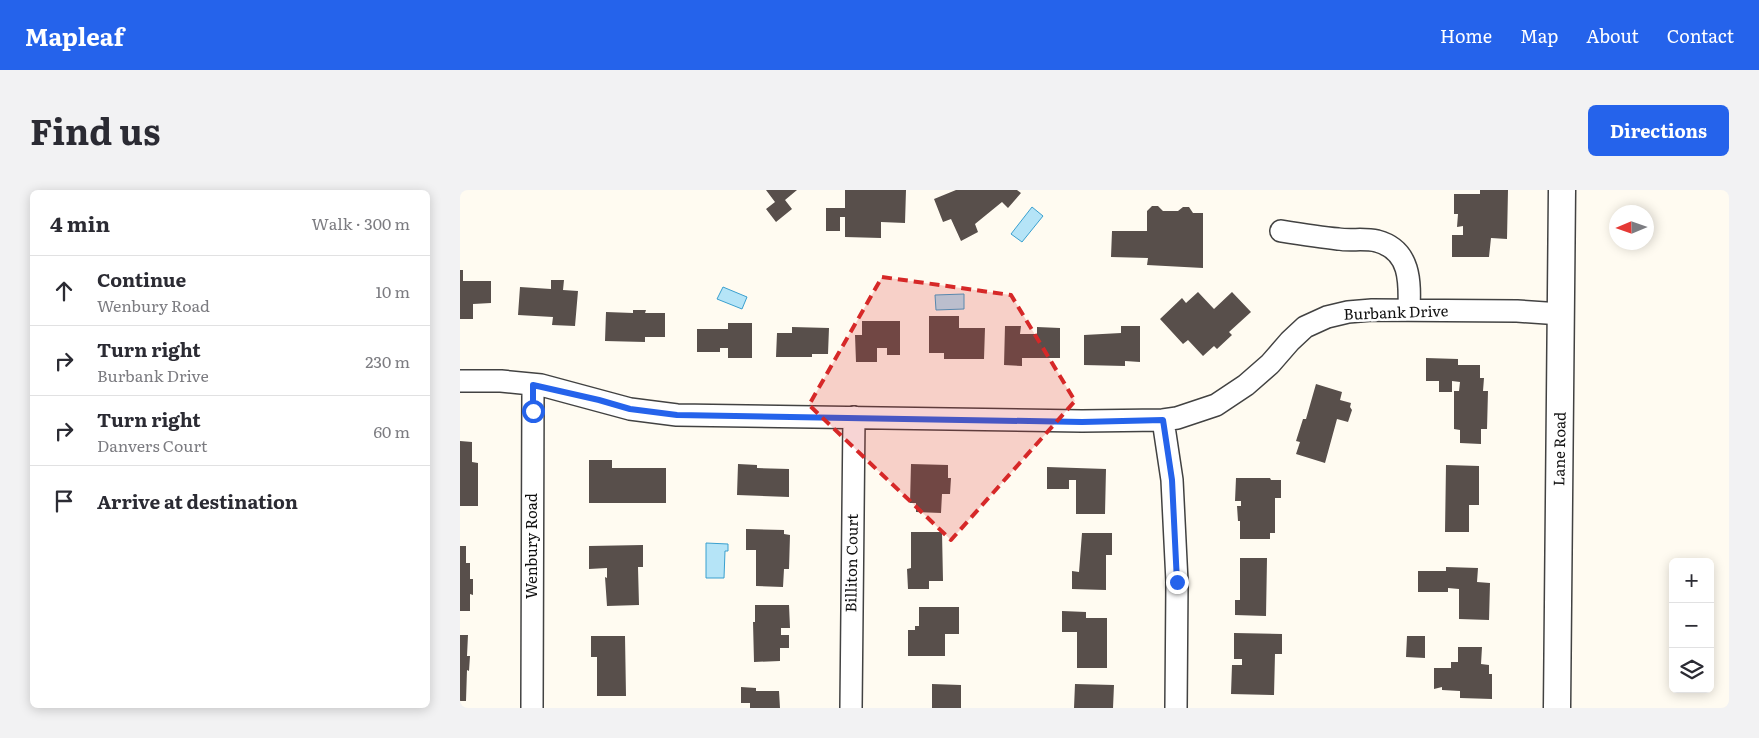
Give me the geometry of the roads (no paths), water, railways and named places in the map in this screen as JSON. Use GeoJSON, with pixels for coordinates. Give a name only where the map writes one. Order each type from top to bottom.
{"type":"FeatureCollection","features":[{"type":"Feature","properties":{"kind":"street","name":"Lane Road"},"geometry":{"type":"LineString","coordinates":[[1557,708],[1562,190]]}},
{"type":"Feature","properties":{"kind":"street"},"geometry":{"type":"LineString","coordinates":[[1281,231],[1339,240],[1378,241],[1398,252],[1408,272],[1410,283],[1409,310]]}},
{"type":"Feature","properties":{"kind":"street","name":"Burbank Drive"},"geometry":{"type":"LineString","coordinates":[[460,381],[501,380],[533,385],[589,397],[630,409],[677,415],[1082,422],[1163,420],[1178,418],[1216,404],[1246,385],[1264,370],[1305,328],[1327,317],[1364,311],[1409,310],[1561,314]]}},
{"type":"Feature","properties":{"kind":"street","name":"Wenbury Road"},"geometry":{"type":"LineString","coordinates":[[532,708],[533,385]]}},
{"type":"Feature","properties":{"kind":"street","name":"Billiton Court"},"geometry":{"type":"LineString","coordinates":[[851,708],[854,417]]}},
{"type":"Feature","properties":{"kind":"street"},"geometry":{"type":"LineString","coordinates":[[1163,420],[1172,480],[1177,582],[1176,708]]}},
{"type":"Feature","properties":{"kind":"water"},"geometry":{"type":"Polygon","coordinates":[[[1032,207],[1043,216],[1022,242],[1011,234],[1032,207]]]}},
{"type":"Feature","properties":{"kind":"water"},"geometry":{"type":"Polygon","coordinates":[[[723,287],[747,297],[742,309],[717,299],[723,287]]]}},
{"type":"Feature","properties":{"kind":"water"},"geometry":{"type":"Polygon","coordinates":[[[964,294],[964,309],[936,310],[935,295],[964,294]]]}},
{"type":"Feature","properties":{"kind":"water"},"geometry":{"type":"Polygon","coordinates":[[[706,543],[728,544],[728,551],[725,551],[724,578],[706,578],[706,543]]]}}]}
